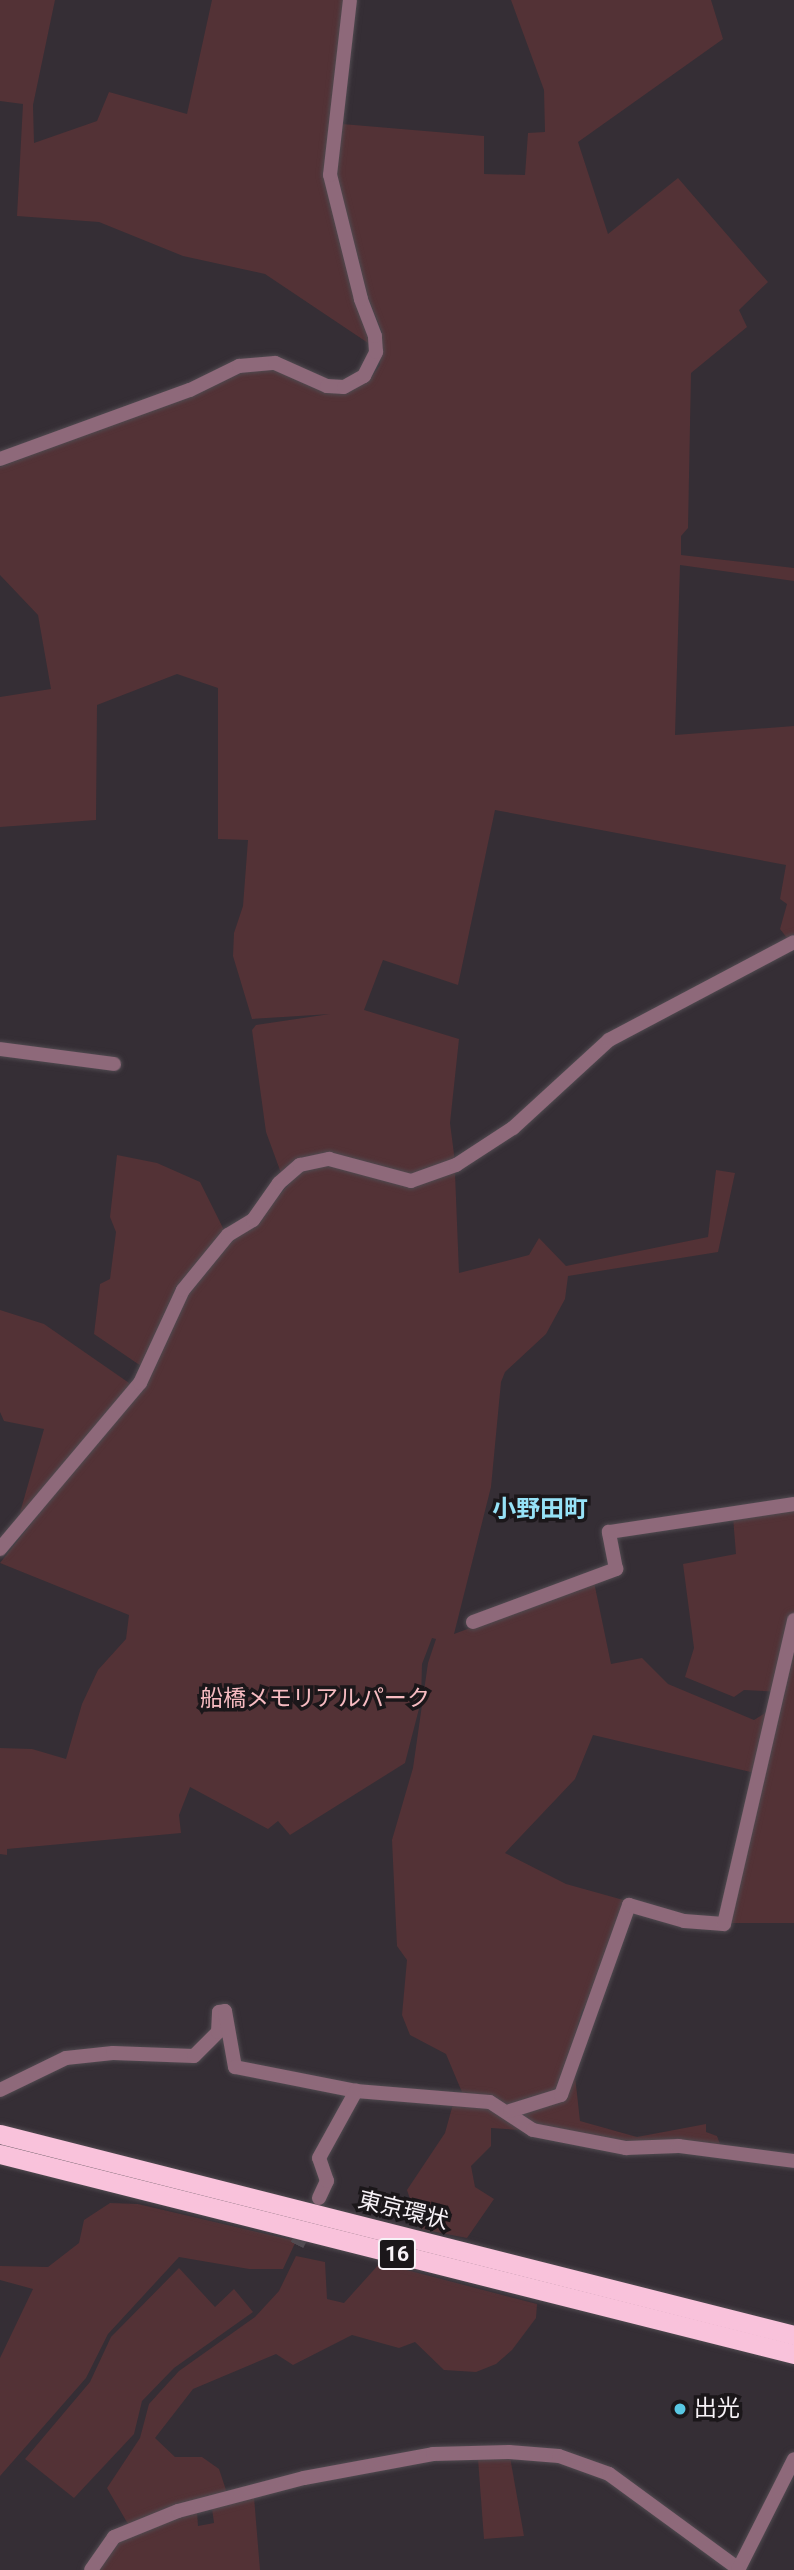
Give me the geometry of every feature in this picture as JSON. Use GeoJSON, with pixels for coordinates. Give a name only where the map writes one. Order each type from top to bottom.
{"type":"FeatureCollection","features":[{"type":"Feature","properties":{"kind":"highway","name":"東京環状"},"geometry":{"type":"LineString","coordinates":[[0,2134],[794,2335]]}},
{"type":"Feature","properties":{"kind":"highway","name":"東京環状"},"geometry":{"type":"LineString","coordinates":[[0,2154],[794,2354]]}},
{"type":"Feature","properties":{"kind":"street"},"geometry":{"type":"LineString","coordinates":[[0,460],[190,390],[239,366],[275,363],[327,386],[344,387],[364,376],[376,352],[375,336],[361,299],[330,175],[350,0]]}},
{"type":"Feature","properties":{"kind":"street"},"geometry":{"type":"LineString","coordinates":[[0,1549],[140,1383],[183,1290],[228,1235],[253,1220],[279,1184],[300,1165],[329,1159],[411,1181],[456,1166],[513,1128],[628,1027],[794,942]]}},
{"type":"Feature","properties":{"kind":"street"},"geometry":{"type":"LineString","coordinates":[[0,1049],[114,1064]]}},
{"type":"Feature","properties":{"kind":"street"},"geometry":{"type":"LineString","coordinates":[[473,1622],[616,1569],[609,1532],[794,1504]]}},
{"type":"Feature","properties":{"kind":"street"},"geometry":{"type":"LineString","coordinates":[[510,2111],[561,2095],[629,1905],[684,1921],[724,1924],[794,1620]]}},
{"type":"Feature","properties":{"kind":"street"},"geometry":{"type":"LineString","coordinates":[[0,2090],[66,2058],[113,2053],[194,2056],[218,2032],[219,2012],[225,2011],[235,2067],[356,2091],[481,2100],[510,2111],[533,2130],[613,2146],[680,2146],[794,2161]]}},
{"type":"Feature","properties":{"kind":"street"},"geometry":{"type":"LineString","coordinates":[[319,2199],[327,2181],[320,2158],[356,2091]]}},
{"type":"Feature","properties":{"kind":"street"},"geometry":{"type":"LineString","coordinates":[[91,2570],[114,2537],[178,2511],[304,2478],[433,2454],[506,2452],[559,2456],[609,2474],[738,2569],[794,2459]]}},
{"type":"Feature","properties":{"kind":"green space"},"geometry":{"type":"Polygon","coordinates":[[[0,0],[55,0],[33,105],[34,143],[97,121],[109,92],[187,114],[212,0],[343,0],[325,171],[371,345],[265,274],[183,256],[99,222],[17,216],[23,104],[0,101],[0,0]]]}},
{"type":"Feature","properties":{"kind":"green space"},"geometry":{"type":"Polygon","coordinates":[[[511,0],[711,0],[723,39],[578,142],[608,234],[678,178],[768,282],[739,310],[747,327],[691,373],[688,528],[681,536],[681,555],[794,568],[794,581],[680,565],[675,735],[794,726],[794,934],[787,938],[780,929],[787,904],[780,899],[786,865],[495,810],[458,985],[383,960],[364,1010],[459,1039],[450,1123],[455,1162],[410,1177],[327,1154],[281,1173],[266,1132],[252,1030],[256,1025],[330,1014],[252,1019],[233,956],[234,933],[243,906],[248,840],[218,839],[218,688],[177,674],[97,705],[96,820],[0,827],[0,697],[51,689],[38,615],[0,575],[0,467],[249,370],[270,368],[348,392],[369,381],[380,365],[382,332],[368,297],[337,174],[342,124],[484,136],[484,174],[525,175],[528,133],[545,132],[544,90],[511,0]]]}},
{"type":"Feature","properties":{"kind":"green space"},"geometry":{"type":"Polygon","coordinates":[[[117,1155],[157,1163],[200,1182],[225,1232],[144,1368],[94,1334],[100,1284],[110,1279],[116,1232],[110,1217],[117,1155]]]}},
{"type":"Feature","properties":{"kind":"green space","name":"船橋メモリアルパーク"},"geometry":{"type":"Polygon","coordinates":[[[331,1164],[411,1187],[455,1173],[459,1273],[529,1255],[539,1238],[566,1266],[708,1237],[716,1170],[735,1173],[718,1252],[568,1276],[565,1299],[546,1334],[505,1372],[501,1382],[491,1487],[454,1634],[594,1582],[611,1664],[642,1658],[668,1684],[754,1720],[773,1708],[755,1773],[593,1735],[575,1779],[505,1853],[566,1884],[627,1901],[597,1986],[582,2011],[559,2090],[510,2107],[464,2097],[446,2054],[410,2035],[402,2015],[407,1960],[397,1946],[392,1840],[413,1768],[428,1663],[436,1639],[432,1638],[422,1664],[421,1701],[405,1763],[290,1835],[278,1821],[268,1829],[190,1787],[179,1815],[181,1833],[7,1849],[7,1855],[0,1854],[0,1748],[32,1749],[66,1759],[82,1704],[98,1670],[126,1639],[129,1615],[0,1563],[151,1372],[187,1292],[231,1239],[257,1221],[302,1169],[331,1164]]]}},
{"type":"Feature","properties":{"kind":"green space"},"geometry":{"type":"Polygon","coordinates":[[[0,1310],[44,1324],[132,1385],[17,1523],[44,1429],[4,1421],[0,1412],[0,1310]]]}},
{"type":"Feature","properties":{"kind":"green space"},"geometry":{"type":"Polygon","coordinates":[[[794,1509],[794,1923],[730,1923],[785,1692],[744,1690],[734,1697],[685,1677],[694,1648],[683,1564],[736,1554],[733,1517],[794,1509]]]}},
{"type":"Feature","properties":{"kind":"green space"},"geometry":{"type":"Polygon","coordinates":[[[574,2067],[580,2121],[637,2137],[706,2124],[706,2132],[717,2136],[721,2147],[623,2145],[536,2128],[515,2113],[565,2098],[574,2067]]]}},
{"type":"Feature","properties":{"kind":"green space"},"geometry":{"type":"Polygon","coordinates":[[[480,2103],[521,2130],[491,2128],[491,2146],[471,2166],[475,2187],[494,2199],[467,2238],[420,2229],[407,2190],[445,2133],[453,2104],[480,2103]]]}},
{"type":"Feature","properties":{"kind":"green space"},"geometry":{"type":"Polygon","coordinates":[[[110,2203],[138,2204],[296,2241],[283,2269],[249,2269],[179,2257],[108,2334],[86,2378],[0,2476],[0,2358],[33,2289],[0,2280],[0,2266],[48,2267],[79,2243],[84,2220],[110,2203]]]}},
{"type":"Feature","properties":{"kind":"green space"},"geometry":{"type":"Polygon","coordinates":[[[296,2256],[325,2262],[327,2299],[344,2303],[380,2263],[537,2304],[536,2318],[512,2350],[496,2364],[476,2372],[444,2370],[415,2342],[399,2348],[352,2335],[293,2365],[276,2354],[193,2389],[155,2438],[175,2457],[202,2457],[219,2469],[227,2493],[128,2524],[107,2488],[140,2438],[149,2404],[179,2371],[255,2317],[279,2291],[296,2256]]]}},
{"type":"Feature","properties":{"kind":"green space"},"geometry":{"type":"Polygon","coordinates":[[[179,2268],[215,2307],[234,2289],[253,2312],[174,2368],[142,2401],[134,2434],[74,2498],[25,2459],[90,2382],[111,2337],[179,2268]]]}},
{"type":"Feature","properties":{"kind":"green space"},"geometry":{"type":"Polygon","coordinates":[[[510,2457],[524,2536],[484,2539],[478,2459],[510,2457]]]}},
{"type":"Feature","properties":{"kind":"green space"},"geometry":{"type":"Polygon","coordinates":[[[254,2497],[260,2570],[96,2570],[115,2543],[131,2533],[197,2512],[198,2526],[214,2523],[212,2508],[254,2497]]]}},
{"type":"Feature","properties":{"kind":"tunnel"},"geometry":{"type":"LineString","coordinates":[[297,2245],[308,2222]]}},
{"type":"Feature","properties":{"kind":"place","name":"出光"},"geometry":{"type":"Point","coordinates":[680,2409]}},
{"type":"Feature","properties":{"kind":"district","name":"小野田町"},"geometry":{"type":"Point","coordinates":[540,1510]}}]}
